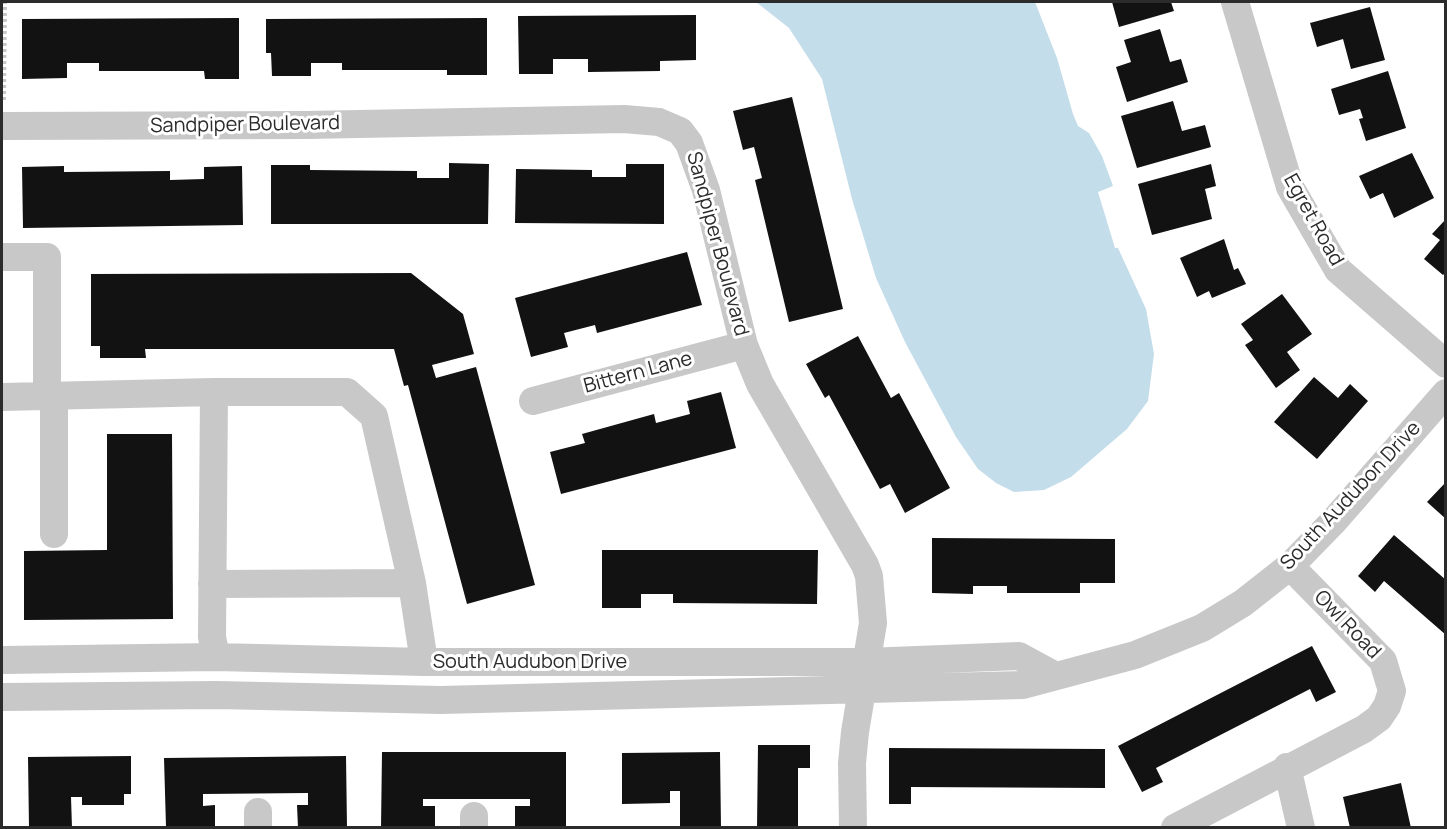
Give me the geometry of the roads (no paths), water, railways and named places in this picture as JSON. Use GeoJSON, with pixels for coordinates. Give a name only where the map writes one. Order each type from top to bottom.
{"type":"FeatureCollection","features":[{"type":"Feature","properties":{"kind":"street","name":"Egret Road"},"geometry":{"type":"LineString","coordinates":[[1235,2],[1290,188],[1338,270],[1446,364]]}},
{"type":"Feature","properties":{"kind":"street","name":"Sandpiper Boulevard"},"geometry":{"type":"LineString","coordinates":[[3,114],[306,125],[624,119],[659,122],[680,131],[689,143],[706,190],[744,345],[760,384],[865,565],[873,605],[872,633],[861,691],[852,763],[853,828]]}},
{"type":"Feature","properties":{"kind":"street"},"geometry":{"type":"LineString","coordinates":[[2,257],[47,257],[54,534]]}},
{"type":"Feature","properties":{"kind":"street","name":"Bittern Lane"},"geometry":{"type":"LineString","coordinates":[[533,401],[744,345]]}},
{"type":"Feature","properties":{"kind":"street"},"geometry":{"type":"LineString","coordinates":[[214,392],[212,637],[216,657]]}},
{"type":"Feature","properties":{"kind":"street"},"geometry":{"type":"LineString","coordinates":[[2,396],[347,392],[374,416],[412,583],[424,662]]}},
{"type":"Feature","properties":{"kind":"street","name":"South Audubon Drive"},"geometry":{"type":"LineString","coordinates":[[2,696],[217,695],[441,700],[861,691],[1023,685],[1135,655],[1202,628],[1243,603],[1290,566],[1333,522],[1446,393]]}},
{"type":"Feature","properties":{"kind":"street","name":"Owl Road"},"geometry":{"type":"LineString","coordinates":[[1287,767],[1364,729],[1379,718],[1387,706],[1392,691],[1383,661],[1290,566]]}},
{"type":"Feature","properties":{"kind":"street"},"geometry":{"type":"LineString","coordinates":[[212,584],[412,583]]}},
{"type":"Feature","properties":{"kind":"street","name":"South Audubon Drive"},"geometry":{"type":"LineString","coordinates":[[2,660],[216,657],[424,662],[866,662],[1019,656],[1054,675]]}},
{"type":"Feature","properties":{"kind":"street"},"geometry":{"type":"LineString","coordinates":[[1174,828],[1287,767],[1302,828]]}},
{"type":"Feature","properties":{"kind":"water"},"geometry":{"type":"Polygon","coordinates":[[[756,2],[1035,2],[1057,58],[1078,126],[1089,133],[1102,156],[1113,186],[1098,192],[1115,248],[1118,248],[1146,309],[1154,354],[1148,401],[1127,429],[1071,477],[1044,490],[1014,492],[996,483],[978,469],[956,437],[905,342],[876,278],[852,199],[822,79],[789,28],[756,2]]]}}]}
